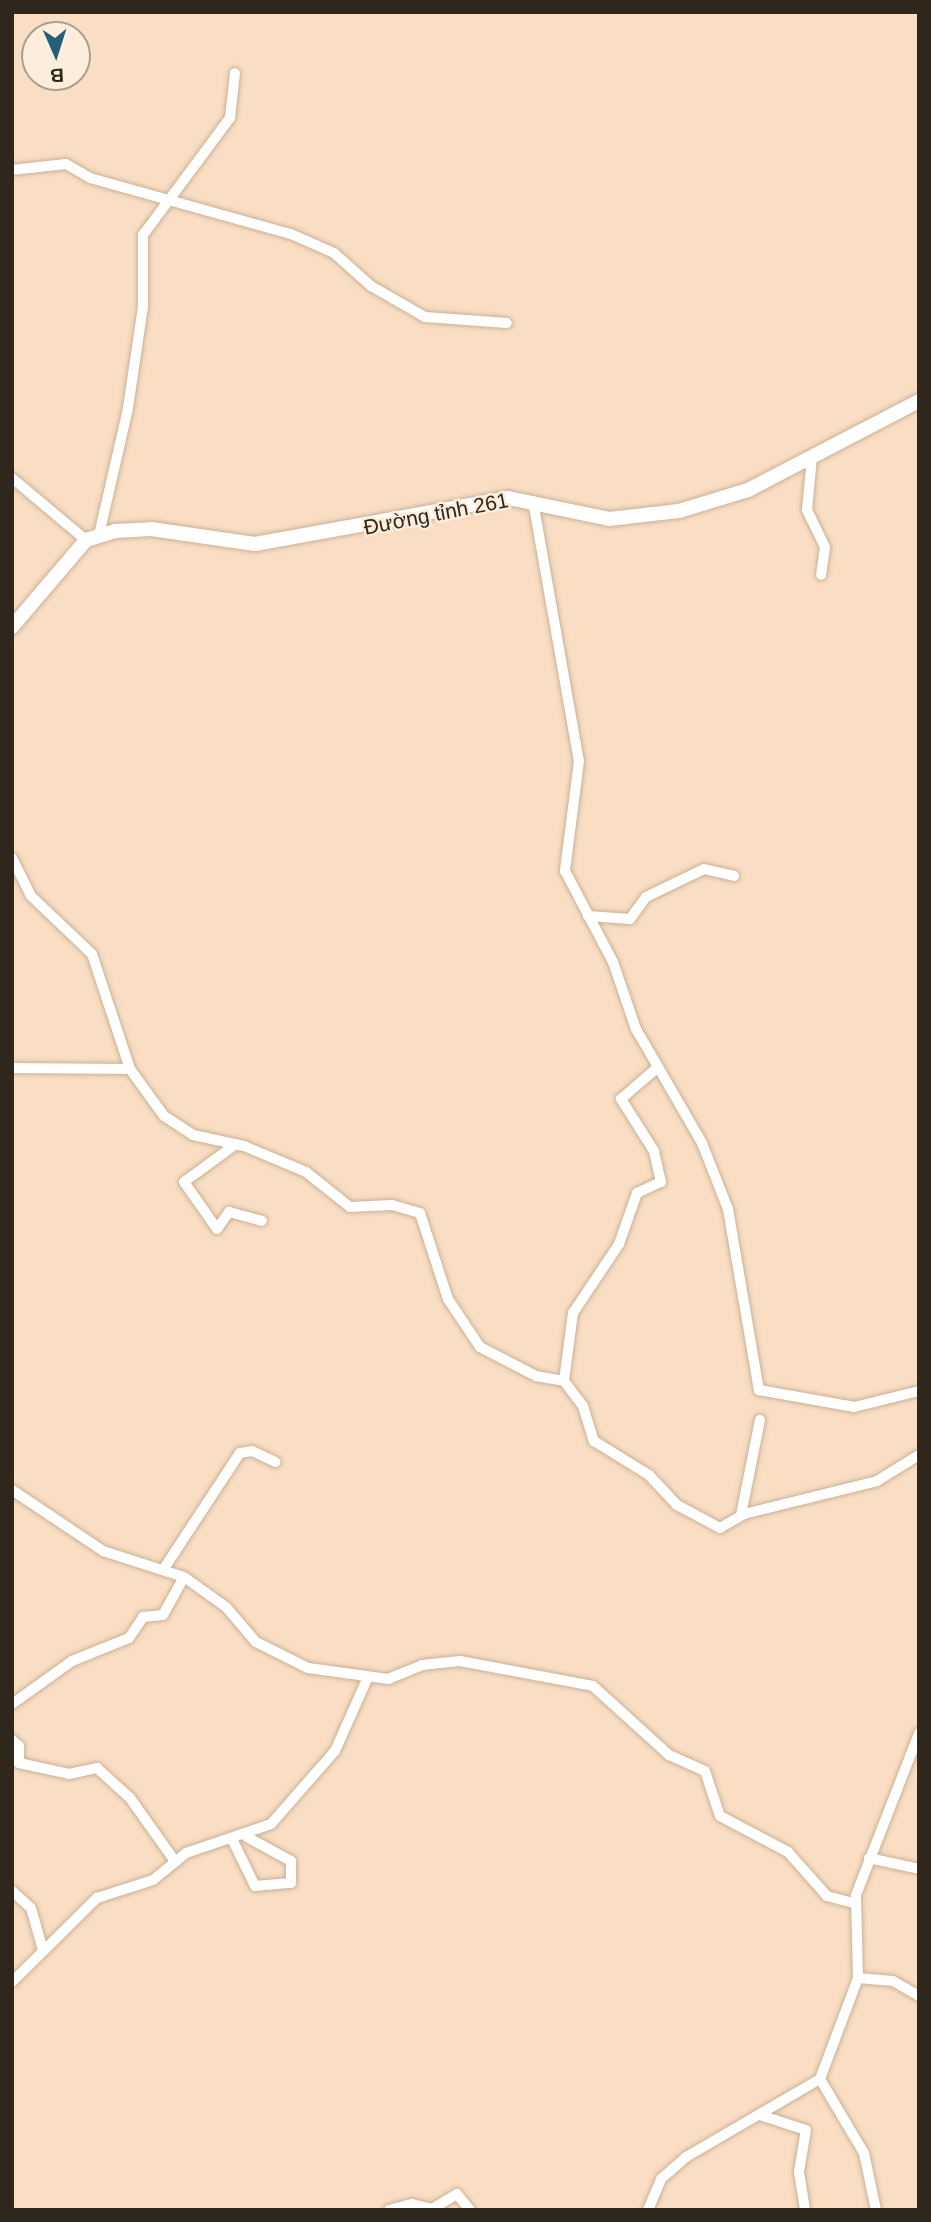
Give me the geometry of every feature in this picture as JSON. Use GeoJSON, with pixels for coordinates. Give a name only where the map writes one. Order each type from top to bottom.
{"type":"FeatureCollection","features":[{"type":"Feature","properties":{"kind":"main road","name":"Đường tỉnh 261"},"geometry":{"type":"LineString","coordinates":[[92,537],[151,528],[255,544],[496,499],[533,500],[609,519],[679,511],[738,495],[919,401]]}},
{"type":"Feature","properties":{"kind":"main road"},"geometry":{"type":"LineString","coordinates":[[12,627],[92,537]]}},
{"type":"Feature","properties":{"kind":"street"},"geometry":{"type":"LineString","coordinates":[[12,478],[92,537],[126,420],[143,307],[143,235],[174,201],[230,118],[235,72]]}},
{"type":"Feature","properties":{"kind":"street"},"geometry":{"type":"LineString","coordinates":[[12,170],[66,164],[90,178],[174,201],[334,253],[371,286],[425,317],[507,323]]}},
{"type":"Feature","properties":{"kind":"street"},"geometry":{"type":"LineString","coordinates":[[812,457],[807,510],[825,547],[821,575]]}},
{"type":"Feature","properties":{"kind":"street"},"geometry":{"type":"LineString","coordinates":[[533,500],[579,761],[565,871],[658,1066],[702,1143],[728,1209],[760,1390],[854,1407],[919,1391]]}},
{"type":"Feature","properties":{"kind":"street"},"geometry":{"type":"LineString","coordinates":[[12,858],[32,896],[92,954],[130,1069],[150,1101],[178,1127],[236,1144],[306,1172],[350,1207],[392,1205],[420,1213],[448,1299],[480,1347],[536,1376],[564,1381],[583,1406],[594,1441],[649,1475],[670,1500],[718,1528],[741,1515],[877,1481],[919,1455]]}},
{"type":"Feature","properties":{"kind":"street"},"geometry":{"type":"LineString","coordinates":[[587,916],[630,919],[646,897],[704,869],[734,876]]}},
{"type":"Feature","properties":{"kind":"street"},"geometry":{"type":"LineString","coordinates":[[564,1381],[573,1314],[622,1239],[637,1193],[661,1182],[654,1151],[621,1099],[658,1066]]}},
{"type":"Feature","properties":{"kind":"street"},"geometry":{"type":"LineString","coordinates":[[12,1068],[130,1069]]}},
{"type":"Feature","properties":{"kind":"street"},"geometry":{"type":"LineString","coordinates":[[236,1144],[184,1182],[202,1215],[219,1230],[229,1212],[262,1221]]}},
{"type":"Feature","properties":{"kind":"street"},"geometry":{"type":"LineString","coordinates":[[741,1515],[760,1420]]}},
{"type":"Feature","properties":{"kind":"street"},"geometry":{"type":"LineString","coordinates":[[163,1570],[240,1453],[252,1451],[275,1462]]}},
{"type":"Feature","properties":{"kind":"street"},"geometry":{"type":"LineString","coordinates":[[12,1490],[103,1551],[184,1577],[226,1607],[256,1642],[308,1668],[369,1678],[394,1678],[422,1665],[460,1661],[593,1686],[669,1755],[705,1771],[720,1816],[788,1852],[827,1896],[854,1903]]}},
{"type":"Feature","properties":{"kind":"street"},"geometry":{"type":"LineString","coordinates":[[12,1704],[72,1661],[129,1637],[143,1617],[163,1615],[184,1577]]}},
{"type":"Feature","properties":{"kind":"street"},"geometry":{"type":"LineString","coordinates":[[12,1982],[42,1947],[97,1898],[144,1884],[174,1860],[247,1837],[271,1824],[335,1751],[369,1678]]}},
{"type":"Feature","properties":{"kind":"street"},"geometry":{"type":"LineString","coordinates":[[649,2210],[654,2189],[673,2168],[820,2079],[858,1978],[854,1903],[919,1733]]}},
{"type":"Feature","properties":{"kind":"street"},"geometry":{"type":"LineString","coordinates":[[12,1740],[19,1746],[19,1763],[69,1774],[97,1768],[131,1798],[174,1860]]}},
{"type":"Feature","properties":{"kind":"street"},"geometry":{"type":"LineString","coordinates":[[233,1841],[254,1886],[291,1883],[291,1861],[247,1837]]}},
{"type":"Feature","properties":{"kind":"street"},"geometry":{"type":"LineString","coordinates":[[869,1858],[919,1869]]}},
{"type":"Feature","properties":{"kind":"street"},"geometry":{"type":"LineString","coordinates":[[12,1891],[31,1908],[42,1947]]}},
{"type":"Feature","properties":{"kind":"street"},"geometry":{"type":"LineString","coordinates":[[858,1978],[893,1981],[919,1996]]}},
{"type":"Feature","properties":{"kind":"street"},"geometry":{"type":"LineString","coordinates":[[820,2079],[864,2153],[876,2210]]}},
{"type":"Feature","properties":{"kind":"street"},"geometry":{"type":"LineString","coordinates":[[760,2115],[806,2130],[799,2172],[805,2210]]}},
{"type":"Feature","properties":{"kind":"street"},"geometry":{"type":"LineString","coordinates":[[388,2210],[412,2204],[432,2209],[457,2194],[470,2210]]}}]}
